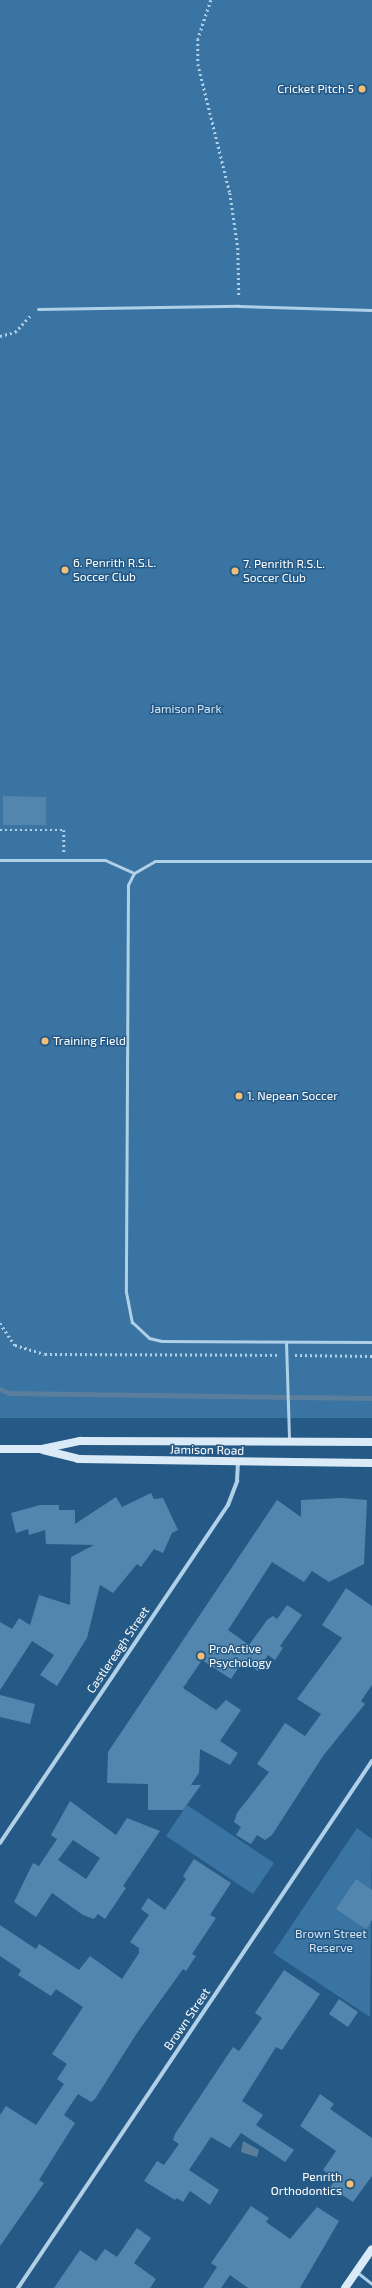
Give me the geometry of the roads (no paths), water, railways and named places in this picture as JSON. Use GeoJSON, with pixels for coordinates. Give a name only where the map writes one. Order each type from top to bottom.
{"type":"FeatureCollection","features":[{"type":"Feature","properties":{"kind":"main road","name":"Jamison Road"},"geometry":{"type":"LineString","coordinates":[[0,1449],[42,1449],[80,1440],[372,1442]]}},
{"type":"Feature","properties":{"kind":"main road","name":"Jamison Road"},"geometry":{"type":"LineString","coordinates":[[42,1449],[78,1459],[238,1463],[372,1463]]}},
{"type":"Feature","properties":{"kind":"main road"},"geometry":{"type":"LineString","coordinates":[[345,2288],[372,2249]]}},
{"type":"Feature","properties":{"kind":"street","name":"Castlereagh Street"},"geometry":{"type":"LineString","coordinates":[[0,1843],[228,1505],[237,1481],[238,1463]]}},
{"type":"Feature","properties":{"kind":"street","name":"Brown Street"},"geometry":{"type":"LineString","coordinates":[[18,2288],[372,1761]]}},
{"type":"Feature","properties":{"kind":"lane"},"geometry":{"type":"LineString","coordinates":[[38,310],[239,306],[372,310]]}},
{"type":"Feature","properties":{"kind":"lane"},"geometry":{"type":"LineString","coordinates":[[0,860],[104,860],[134,873]]}},
{"type":"Feature","properties":{"kind":"lane"},"geometry":{"type":"LineString","coordinates":[[372,861],[155,861],[134,873],[128,885],[128,1310],[138,1330],[162,1341],[372,1342]]}},
{"type":"Feature","properties":{"kind":"lane"},"geometry":{"type":"LineString","coordinates":[[286,1342],[289,1442]]}},
{"type":"Feature","properties":{"kind":"lane"},"geometry":{"type":"LineString","coordinates":[[356,2272],[372,2284]]}},
{"type":"Feature","properties":{"kind":"waterway"},"geometry":{"type":"LineString","coordinates":[[0,1389],[9,1393],[372,1398]]}},
{"type":"Feature","properties":{"kind":"place","name":"Cricket Pitch 5"},"geometry":{"type":"Point","coordinates":[362,89]}},
{"type":"Feature","properties":{"kind":"place","name":"6. Penrith R.S.L. Soccer Club"},"geometry":{"type":"Point","coordinates":[65,570]}},
{"type":"Feature","properties":{"kind":"place","name":"7. Penrith R.S.L. Soccer Club"},"geometry":{"type":"Point","coordinates":[235,571]}},
{"type":"Feature","properties":{"kind":"place","name":"Training Field"},"geometry":{"type":"Point","coordinates":[45,1041]}},
{"type":"Feature","properties":{"kind":"place","name":"1. Nepean Soccer"},"geometry":{"type":"Point","coordinates":[239,1096]}},
{"type":"Feature","properties":{"kind":"place","name":"ProActive Psychology"},"geometry":{"type":"Point","coordinates":[201,1656]}},
{"type":"Feature","properties":{"kind":"place","name":"Penrith Orthodontics"},"geometry":{"type":"Point","coordinates":[350,2184]}},
{"type":"Feature","properties":{"kind":"park label","name":"Jamison Park"},"geometry":{"type":"Point","coordinates":[186,709]}},
{"type":"Feature","properties":{"kind":"park label","name":"Brown Street Reserve"},"geometry":{"type":"Point","coordinates":[331,1941]}}]}
